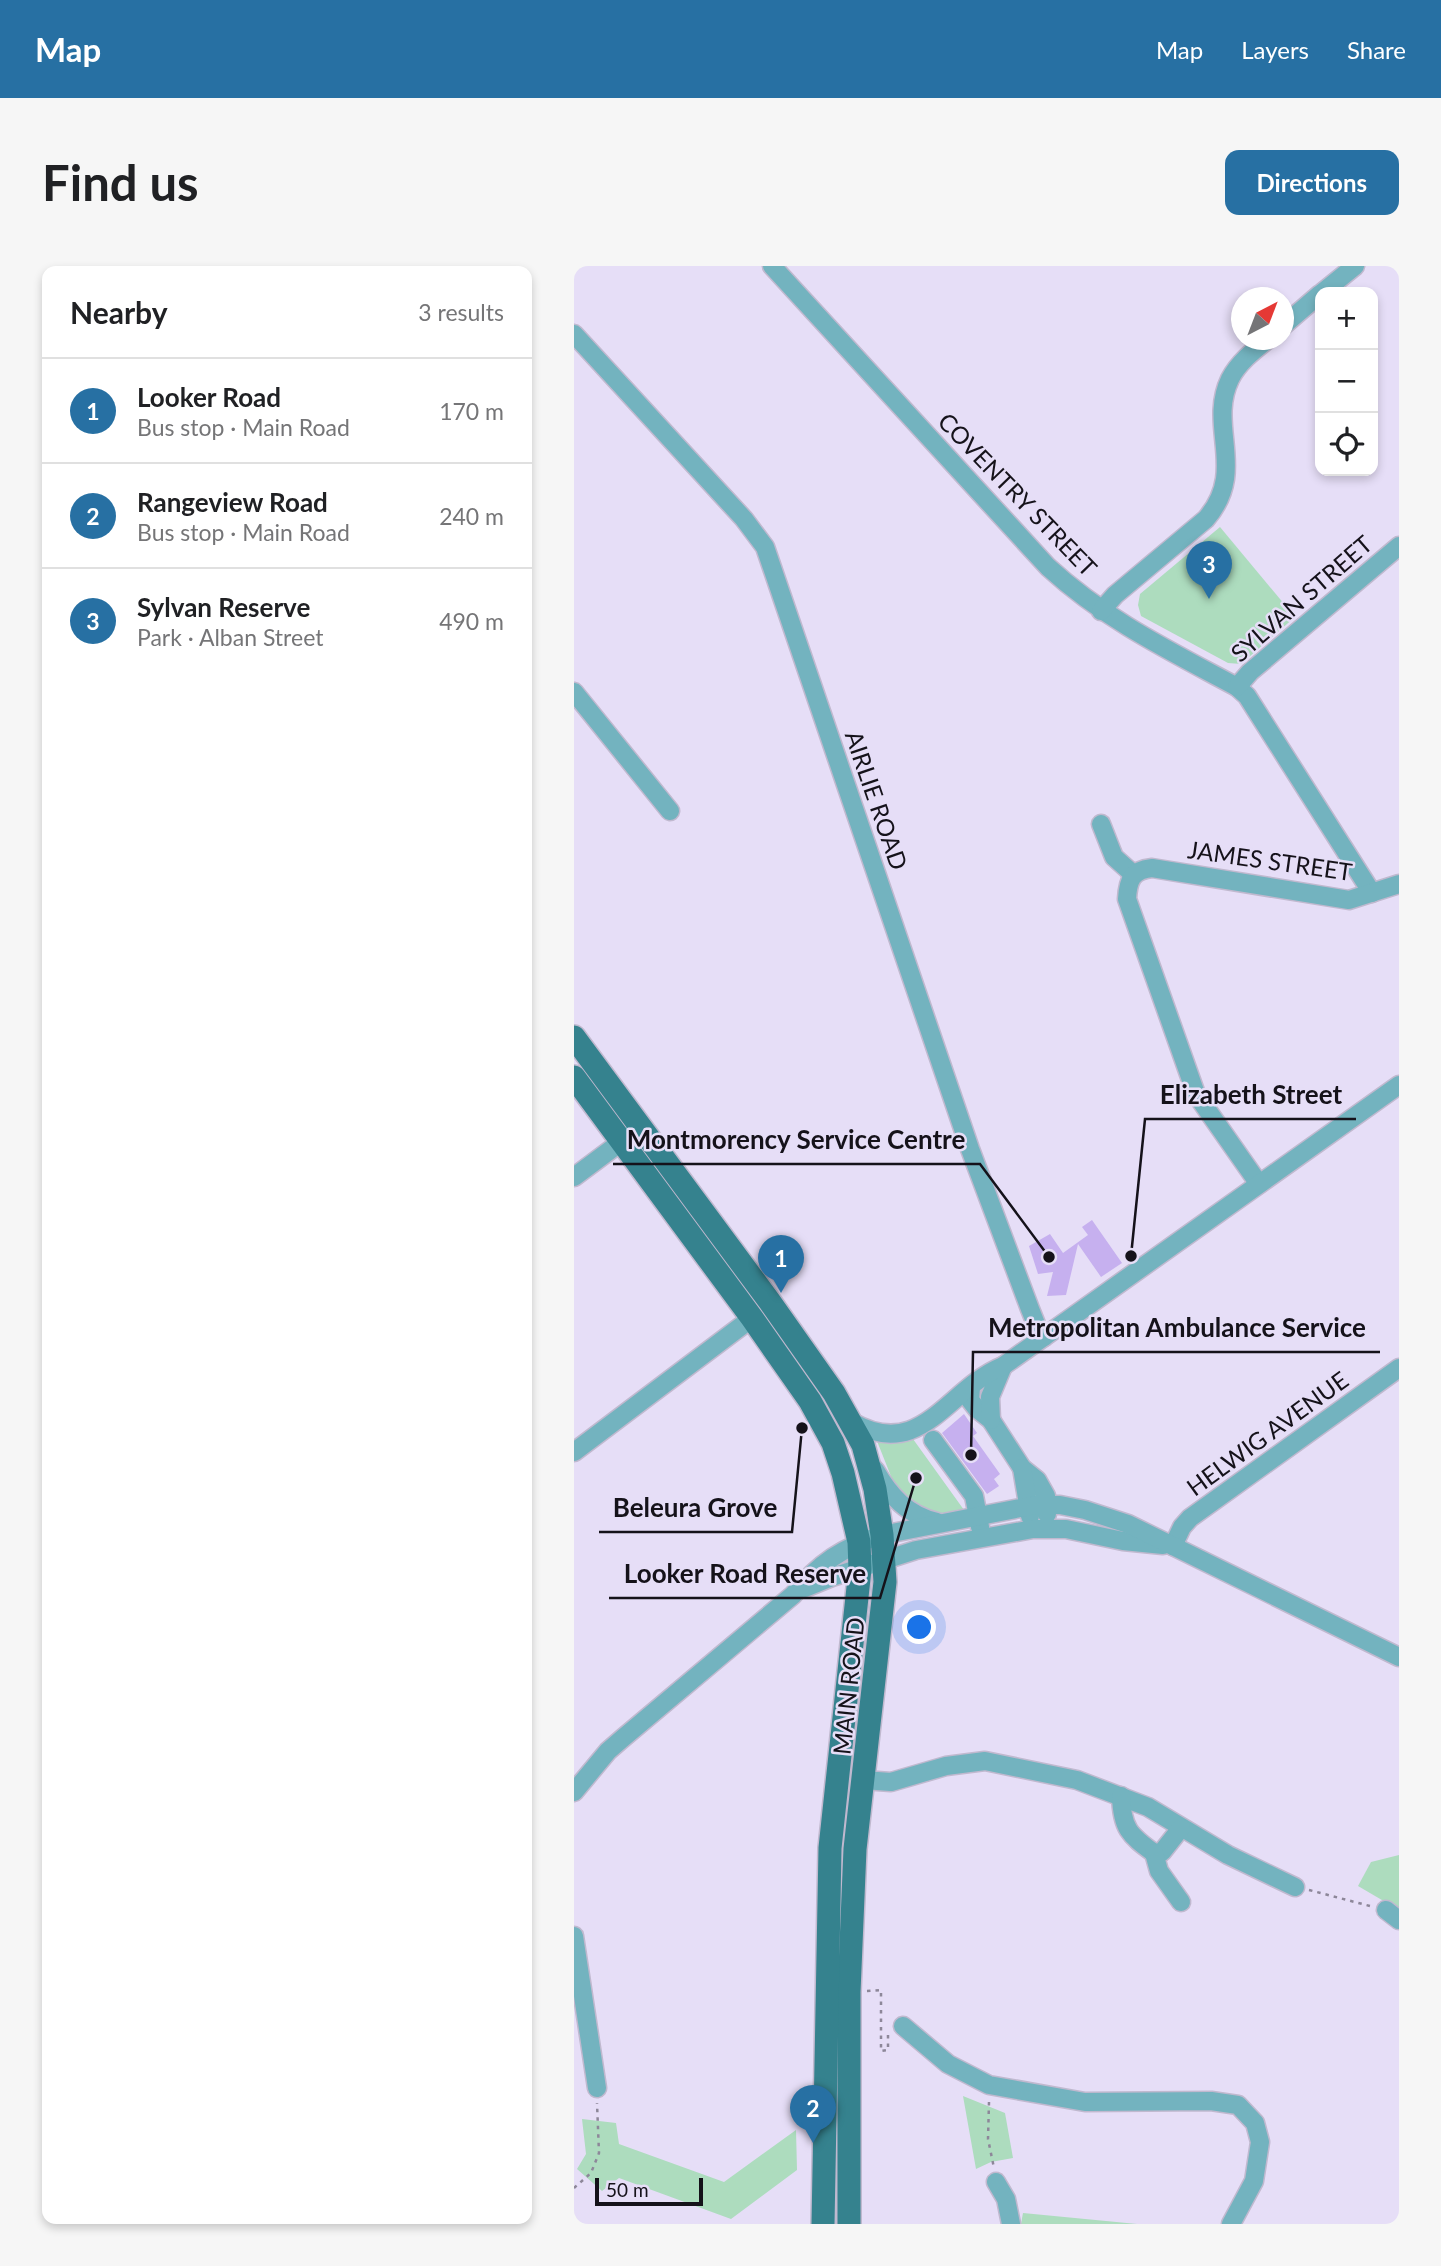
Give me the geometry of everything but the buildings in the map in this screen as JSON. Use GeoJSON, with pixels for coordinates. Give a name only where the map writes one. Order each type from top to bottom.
{"type":"FeatureCollection","features":[{"type":"Feature","properties":{"kind":"main road","name":"MAIN ROAD"},"geometry":{"type":"LineString","coordinates":[[574,1037],[770,1302],[852,1422],[863,1445],[875,1489],[883,1535],[884,1560],[882,1614],[855,1849],[849,1992],[849,2224]]}},
{"type":"Feature","properties":{"kind":"main road","name":"MAIN ROAD"},"geometry":{"type":"LineString","coordinates":[[574,1077],[810,1401],[833,1443],[847,1485],[859,1542],[860,1569],[830,1848],[823,2224]]}},
{"type":"Feature","properties":{"kind":"street","name":"COVENTRY STREET"},"geometry":{"type":"LineString","coordinates":[[772,266],[1048,567],[1101,611],[1237,687],[1257,709],[1372,893]]}},
{"type":"Feature","properties":{"kind":"street"},"geometry":{"type":"LineString","coordinates":[[1329,287],[1355,266]]}},
{"type":"Feature","properties":{"kind":"street"},"geometry":{"type":"LineString","coordinates":[[1294,317],[1315,299]]}},
{"type":"Feature","properties":{"kind":"street","name":"AIRLIE ROAD"},"geometry":{"type":"LineString","coordinates":[[574,334],[744,519],[765,547],[970,1149],[1030,1309],[1044,1337]]}},
{"type":"Feature","properties":{"kind":"street"},"geometry":{"type":"LineString","coordinates":[[1101,611],[1115,595],[1212,512],[1222,495],[1227,472],[1223,407],[1227,386],[1243,361],[1256,350]]}},
{"type":"Feature","properties":{"kind":"street","name":"SYLVAN STREET"},"geometry":{"type":"LineString","coordinates":[[1237,687],[1250,672],[1399,546]]}},
{"type":"Feature","properties":{"kind":"street"},"geometry":{"type":"LineString","coordinates":[[574,692],[670,811]]}},
{"type":"Feature","properties":{"kind":"street"},"geometry":{"type":"LineString","coordinates":[[1101,824],[1114,858],[1133,874],[1128,884],[1127,899],[1196,1094],[1259,1184]]}},
{"type":"Feature","properties":{"kind":"street","name":"JAMES STREET"},"geometry":{"type":"LineString","coordinates":[[1133,874],[1141,869],[1152,868],[1349,900],[1399,884]]}},
{"type":"Feature","properties":{"kind":"street"},"geometry":{"type":"LineString","coordinates":[[852,1422],[873,1432],[900,1434],[920,1426],[983,1376],[1003,1366],[1399,1085]]}},
{"type":"Feature","properties":{"kind":"street"},"geometry":{"type":"LineString","coordinates":[[575,1173],[640,1127]]}},
{"type":"Feature","properties":{"kind":"street"},"geometry":{"type":"LineString","coordinates":[[574,1452],[752,1318]]}},
{"type":"Feature","properties":{"kind":"street"},"geometry":{"type":"LineString","coordinates":[[991,1420],[990,1397],[1003,1366]]}},
{"type":"Feature","properties":{"kind":"street","name":"HELWIG AVENUE"},"geometry":{"type":"LineString","coordinates":[[1173,1546],[1182,1527],[1190,1518],[1399,1368]]}},
{"type":"Feature","properties":{"kind":"street"},"geometry":{"type":"LineString","coordinates":[[971,1387],[970,1400],[991,1420],[1022,1468],[1037,1479],[1046,1496],[1047,1505],[1040,1529]]}},
{"type":"Feature","properties":{"kind":"street"},"geometry":{"type":"LineString","coordinates":[[933,1440],[974,1496],[982,1537]]}},
{"type":"Feature","properties":{"kind":"street"},"geometry":{"type":"LineString","coordinates":[[863,1445],[876,1472],[898,1502],[925,1520],[940,1523]]}},
{"type":"Feature","properties":{"kind":"street"},"geometry":{"type":"LineString","coordinates":[[1022,1468],[1029,1506],[1040,1529]]}},
{"type":"Feature","properties":{"kind":"street"},"geometry":{"type":"LineString","coordinates":[[577,1783],[622,1738],[793,1595],[833,1556],[859,1542],[883,1535],[1029,1506],[1073,1508],[1105,1516],[1155,1536],[1399,1657]]}},
{"type":"Feature","properties":{"kind":"street"},"geometry":{"type":"LineString","coordinates":[[793,1595],[819,1581],[916,1550],[1040,1529],[1173,1546]]}},
{"type":"Feature","properties":{"kind":"street"},"geometry":{"type":"LineString","coordinates":[[863,1780],[891,1782],[946,1766],[985,1761],[1077,1780],[1148,1807],[1228,1855],[1295,1887]]}},
{"type":"Feature","properties":{"kind":"street"},"geometry":{"type":"LineString","coordinates":[[1121,1796],[1122,1812],[1131,1837],[1154,1853],[1159,1871],[1181,1902]]}},
{"type":"Feature","properties":{"kind":"street"},"geometry":{"type":"LineString","coordinates":[[1154,1853],[1162,1852],[1181,1828]]}},
{"type":"Feature","properties":{"kind":"street"},"geometry":{"type":"LineString","coordinates":[[574,1936],[597,2088]]}},
{"type":"Feature","properties":{"kind":"street"},"geometry":{"type":"LineString","coordinates":[[903,2026],[947,2064],[989,2085],[1085,2102],[1211,2101],[1238,2105],[1255,2123],[1260,2141],[1254,2181],[1231,2224]]}},
{"type":"Feature","properties":{"kind":"street"},"geometry":{"type":"LineString","coordinates":[[996,2182],[1006,2199],[1011,2224]]}},
{"type":"Feature","properties":{"kind":"path"},"geometry":{"type":"LineString","coordinates":[[1295,1887],[1392,1915]]}},
{"type":"Feature","properties":{"kind":"path"},"geometry":{"type":"LineString","coordinates":[[849,1992],[881,1990],[881,2051],[888,2050],[888,2027],[903,2026]]}},
{"type":"Feature","properties":{"kind":"path"},"geometry":{"type":"LineString","coordinates":[[989,2085],[988,2139],[996,2182]]}},
{"type":"Feature","properties":{"kind":"path"},"geometry":{"type":"LineString","coordinates":[[574,2188],[591,2173],[599,2153],[597,2088]]}},
{"type":"Feature","properties":{"kind":"green space"},"geometry":{"type":"Polygon","coordinates":[[[1220,527],[1295,617],[1241,664],[1228,663],[1141,616],[1138,605],[1140,594],[1220,527]]]}},
{"type":"Feature","properties":{"kind":"green space"},"geometry":{"type":"Polygon","coordinates":[[[913,1439],[964,1510],[941,1515],[928,1514],[896,1489],[877,1441],[891,1444],[913,1439]]]}},
{"type":"Feature","properties":{"kind":"green space"},"geometry":{"type":"Polygon","coordinates":[[[1399,1855],[1399,1910],[1358,1886],[1371,1862],[1399,1855]]]}},
{"type":"Feature","properties":{"kind":"green space"},"geometry":{"type":"Polygon","coordinates":[[[963,2096],[1005,2113],[1013,2158],[991,2162],[976,2169],[963,2096]]]}},
{"type":"Feature","properties":{"kind":"green space"},"geometry":{"type":"Polygon","coordinates":[[[582,2119],[616,2123],[619,2144],[724,2182],[796,2130],[797,2170],[731,2219],[619,2178],[602,2191],[577,2169],[586,2154],[582,2119]]]}},
{"type":"Feature","properties":{"kind":"green space"},"geometry":{"type":"Polygon","coordinates":[[[1023,2213],[1137,2224],[1021,2224],[1023,2213]]]}},
{"type":"Feature","properties":{"kind":"place","name":"Sylvan Reserve"},"geometry":{"type":"Point","coordinates":[1209,599]}},
{"type":"Feature","properties":{"kind":"place","name":"Elizabeth Street"},"geometry":{"type":"Point","coordinates":[1131,1256]}},
{"type":"Feature","properties":{"kind":"place","name":"Montmorency Service Centre"},"geometry":{"type":"Point","coordinates":[1049,1257]}},
{"type":"Feature","properties":{"kind":"place","name":"Looker Road"},"geometry":{"type":"Point","coordinates":[781,1293]}},
{"type":"Feature","properties":{"kind":"place","name":"Beleura Grove"},"geometry":{"type":"Point","coordinates":[802,1428]}},
{"type":"Feature","properties":{"kind":"place","name":"Metropolitan Ambulance Service"},"geometry":{"type":"Point","coordinates":[971,1455]}},
{"type":"Feature","properties":{"kind":"place","name":"Looker Road Reserve"},"geometry":{"type":"Point","coordinates":[916,1478]}},
{"type":"Feature","properties":{"kind":"place","name":"Rangeview Road"},"geometry":{"type":"Point","coordinates":[813,2143]}}]}
